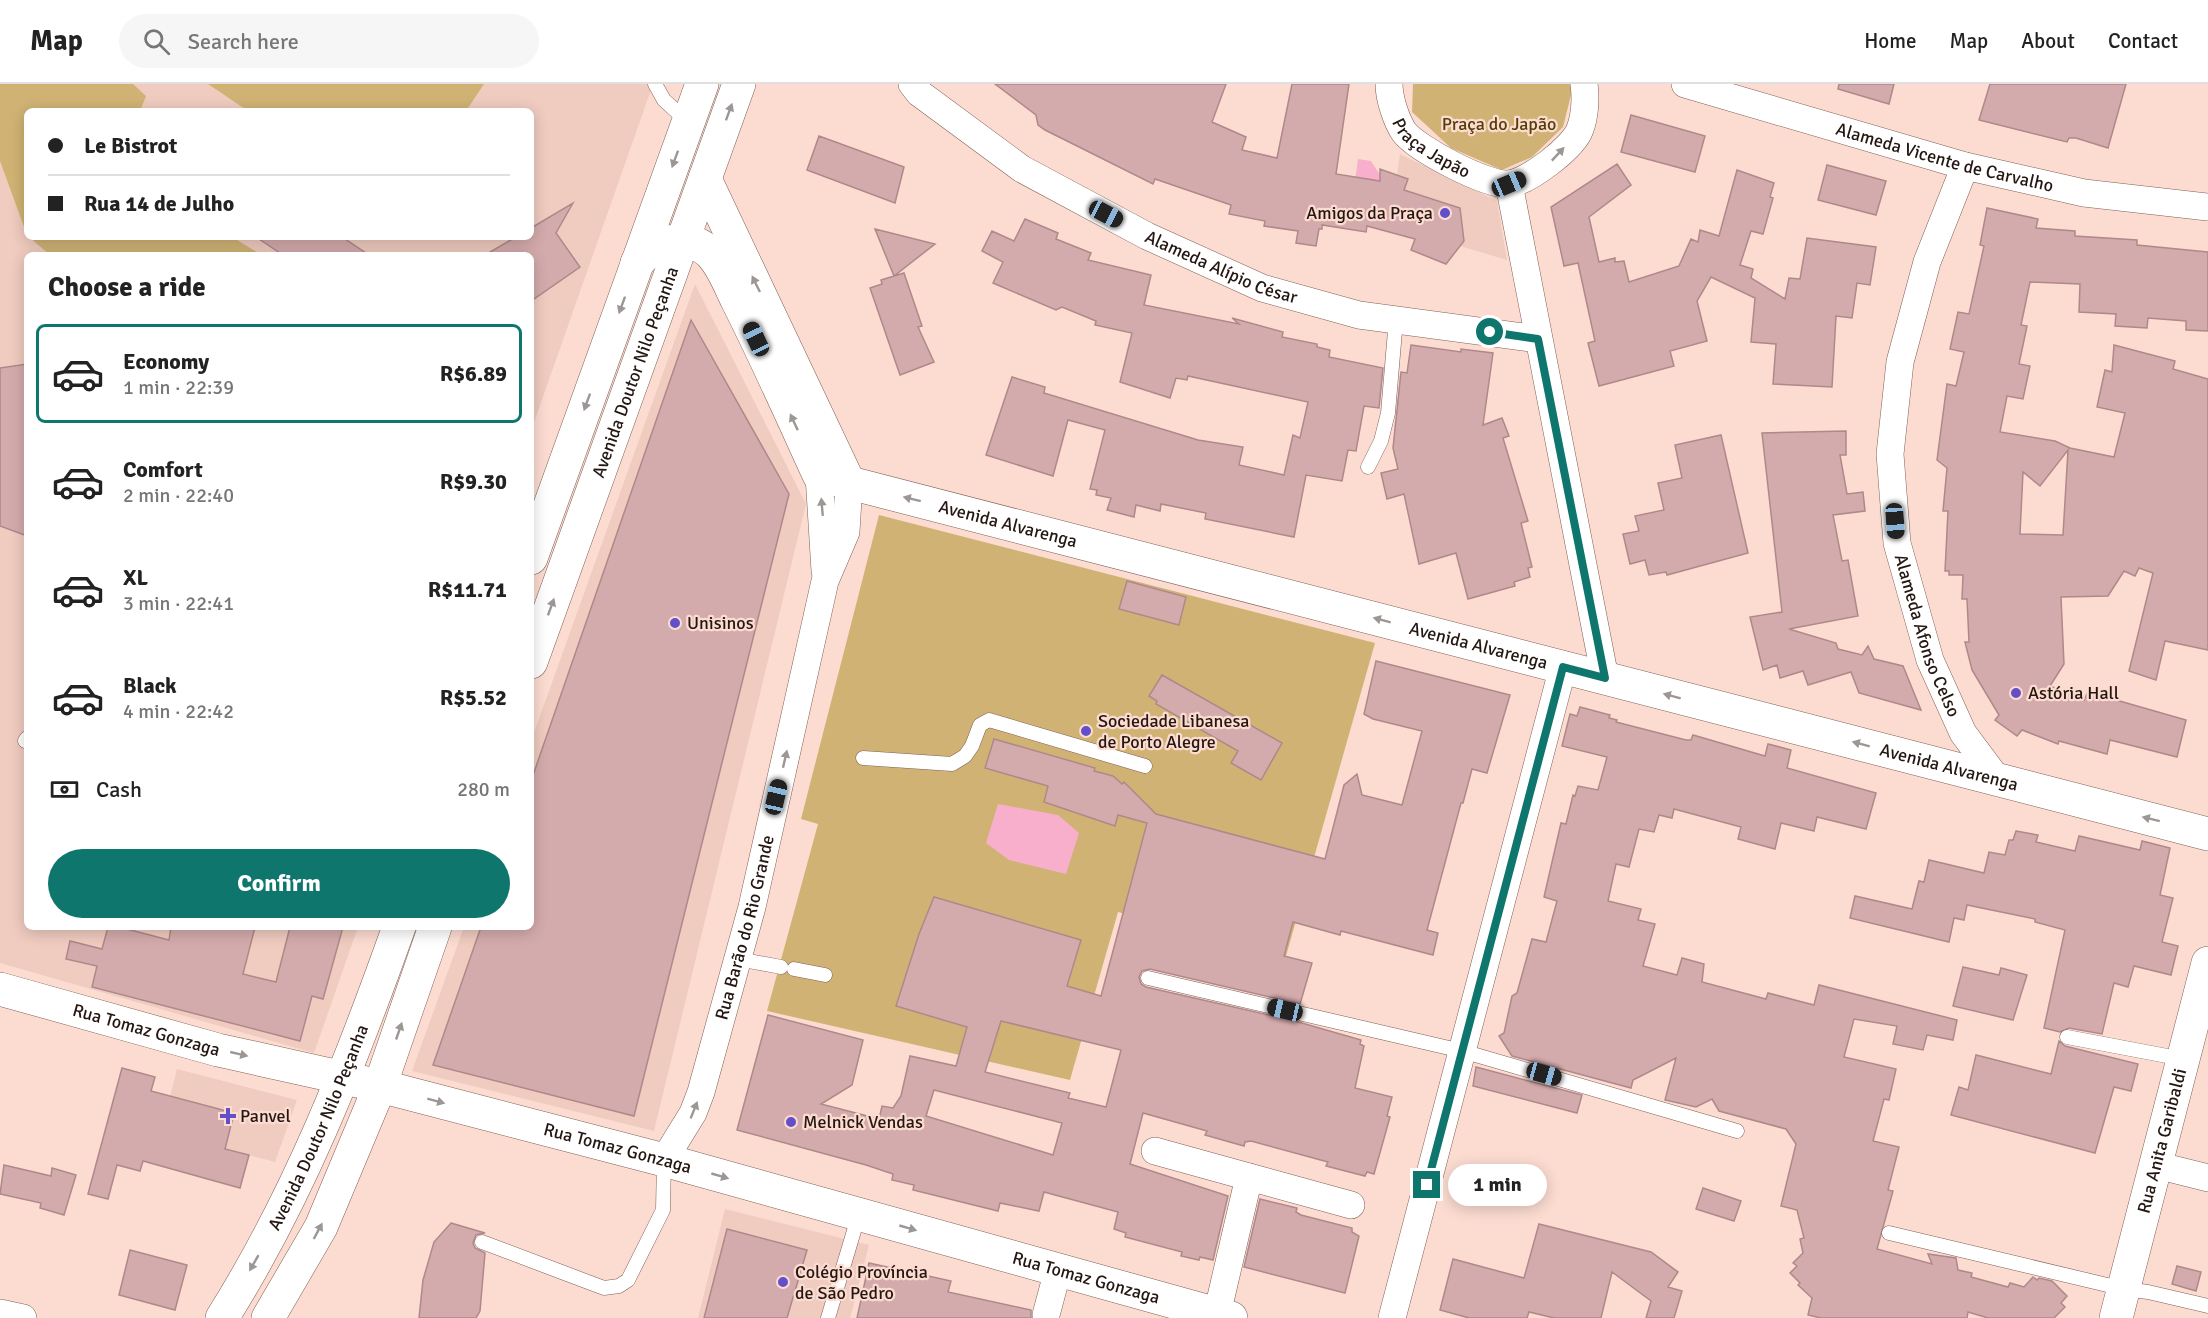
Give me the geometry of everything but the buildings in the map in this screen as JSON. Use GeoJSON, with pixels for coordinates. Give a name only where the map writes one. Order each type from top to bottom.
{"type":"FeatureCollection","features":[{"type":"Feature","properties":{"kind":"street","name":"Avenida Doutor Nilo Peçanha"},"geometry":{"type":"LineString","coordinates":[[534,550],[702,84]]}},
{"type":"Feature","properties":{"kind":"street","name":"Avenida Doutor Nilo Peçanha"},"geometry":{"type":"LineString","coordinates":[[534,654],[740,84]]}},
{"type":"Feature","properties":{"kind":"street","name":"Alameda Alípio César"},"geometry":{"type":"LineString","coordinates":[[912,84],[920,93],[1022,170],[1147,236],[1262,288],[1359,315],[1538,339]]}},
{"type":"Feature","properties":{"kind":"street","name":"Praça Japão"},"geometry":{"type":"LineString","coordinates":[[1389,84],[1389,94],[1404,132],[1444,160],[1480,178],[1509,184]]}},
{"type":"Feature","properties":{"kind":"street"},"geometry":{"type":"LineString","coordinates":[[1584,84],[1586,97],[1580,131],[1545,168],[1509,184],[1605,678]]}},
{"type":"Feature","properties":{"kind":"street","name":"Alameda Vicente de Carvalho"},"geometry":{"type":"LineString","coordinates":[[1685,84],[1965,166],[2084,193],[2208,207]]}},
{"type":"Feature","properties":{"kind":"street","name":"Alameda Afonso Celso"},"geometry":{"type":"LineString","coordinates":[[1965,166],[1927,262],[1900,362],[1890,454],[1897,543],[1930,660],[1964,733],[1998,780]]}},
{"type":"Feature","properties":{"kind":"street"},"geometry":{"type":"LineString","coordinates":[[705,179],[781,337],[834,479]]}},
{"type":"Feature","properties":{"kind":"street"},"geometry":{"type":"LineString","coordinates":[[637,263],[657,246],[683,241],[700,246],[716,259],[834,479]]}},
{"type":"Feature","properties":{"kind":"street"},"geometry":{"type":"LineString","coordinates":[[747,320],[781,337]]}},
{"type":"Feature","properties":{"kind":"street","name":"Avenida Alvarenga"},"geometry":{"type":"LineString","coordinates":[[834,479],[2208,834]]}},
{"type":"Feature","properties":{"kind":"street","name":"Rua Barão do Rio Grande"},"geometry":{"type":"LineString","coordinates":[[664,1160],[693,1113],[752,908],[825,581],[834,479]]}},
{"type":"Feature","properties":{"kind":"street"},"geometry":{"type":"LineString","coordinates":[[1392,1318],[1563,667]]}},
{"type":"Feature","properties":{"kind":"street","name":"Avenida Doutor Nilo Peçanha"},"geometry":{"type":"LineString","coordinates":[[222,1318],[281,1216],[344,1078],[398,930]]}},
{"type":"Feature","properties":{"kind":"street","name":"Avenida Doutor Nilo Peçanha"},"geometry":{"type":"LineString","coordinates":[[268,1318],[321,1227],[380,1086],[434,930]]}},
{"type":"Feature","properties":{"kind":"street","name":"Rua Anita Garibaldi"},"geometry":{"type":"LineString","coordinates":[[2120,1304],[2208,963]]}},
{"type":"Feature","properties":{"kind":"street","name":"Rua Tomaz Gonzaga"},"geometry":{"type":"LineString","coordinates":[[0,989],[218,1050],[380,1086],[664,1160],[1224,1316]]}},
{"type":"Feature","properties":{"kind":"street"},"geometry":{"type":"LineString","coordinates":[[1155,1151],[1351,1205]]}},
{"type":"Feature","properties":{"kind":"street"},"geometry":{"type":"LineString","coordinates":[[2156,1165],[2208,1178]]}},
{"type":"Feature","properties":{"kind":"street"},"geometry":{"type":"LineString","coordinates":[[1224,1316],[1249,1177]]}},
{"type":"Feature","properties":{"kind":"street"},"geometry":{"type":"LineString","coordinates":[[1046,1315],[1058,1270]]}},
{"type":"Feature","properties":{"kind":"street"},"geometry":{"type":"LineString","coordinates":[[0,1312],[23,1318]]}},
{"type":"Feature","properties":{"kind":"lane"},"geometry":{"type":"LineString","coordinates":[[655,84],[664,100],[688,122]]}},
{"type":"Feature","properties":{"kind":"lane"},"geometry":{"type":"LineString","coordinates":[[1368,467],[1381,441],[1388,413],[1396,319]]}},
{"type":"Feature","properties":{"kind":"lane"},"geometry":{"type":"LineString","coordinates":[[863,758],[952,764],[965,756],[972,746],[980,725],[989,720],[1145,766]]}},
{"type":"Feature","properties":{"kind":"lane"},"geometry":{"type":"LineString","coordinates":[[738,959],[825,975]]}},
{"type":"Feature","properties":{"kind":"lane"},"geometry":{"type":"LineString","coordinates":[[1148,978],[1462,1051],[1737,1131]]}},
{"type":"Feature","properties":{"kind":"lane"},"geometry":{"type":"LineString","coordinates":[[2067,1037],[2183,1059]]}},
{"type":"Feature","properties":{"kind":"lane"},"geometry":{"type":"LineString","coordinates":[[482,1242],[604,1288],[620,1286],[628,1280],[663,1210],[664,1160]]}},
{"type":"Feature","properties":{"kind":"lane"},"geometry":{"type":"LineString","coordinates":[[828,1318],[859,1214]]}},
{"type":"Feature","properties":{"kind":"lane"},"geometry":{"type":"LineString","coordinates":[[1889,1233],[2120,1304],[2208,1306]]}},
{"type":"Feature","properties":{"kind":"shaded area"},"geometry":{"type":"Polygon","coordinates":[[[0,84],[653,84],[534,422],[534,252],[24,252],[24,930],[357,930],[314,1053],[0,963],[0,84]]]}},
{"type":"Feature","properties":{"kind":"shaded area","name":"Amigos da Praça"},"geometry":{"type":"Polygon","coordinates":[[[1400,154],[1497,201],[1507,260],[1390,225],[1400,154]]]}},
{"type":"Feature","properties":{"kind":"shaded area"},"geometry":{"type":"Polygon","coordinates":[[[1358,159],[1371,161],[1382,178],[1380,185],[1355,180],[1358,159]]]}},
{"type":"Feature","properties":{"kind":"shaded area","name":"Unisinos"},"geometry":{"type":"Polygon","coordinates":[[[695,284],[806,504],[654,1131],[412,1071],[463,930],[534,930],[534,733],[695,284]]]}},
{"type":"Feature","properties":{"kind":"shaded area"},"geometry":{"type":"Polygon","coordinates":[[[998,804],[1058,815],[1079,833],[1066,874],[1009,860],[986,843],[998,804]]]}},
{"type":"Feature","properties":{"kind":"shaded area","name":"Panvel"},"geometry":{"type":"Polygon","coordinates":[[[177,1069],[297,1100],[275,1162],[161,1132],[177,1069]]]}},
{"type":"Feature","properties":{"kind":"shaded area","name":"Colégio Província de São Pedro"},"geometry":{"type":"Polygon","coordinates":[[[725,1209],[869,1245],[850,1318],[698,1318],[725,1209]]]}},
{"type":"Feature","properties":{"kind":"green space"},"geometry":{"type":"Polygon","coordinates":[[[0,84],[133,84],[146,96],[141,108],[24,108],[24,227],[0,161],[0,84]]]}},
{"type":"Feature","properties":{"kind":"green space"},"geometry":{"type":"Polygon","coordinates":[[[208,84],[484,84],[468,108],[244,108],[208,84]]]}},
{"type":"Feature","properties":{"kind":"green space","name":"Praça do Japão"},"geometry":{"type":"Polygon","coordinates":[[[1413,84],[1571,84],[1572,91],[1563,127],[1532,157],[1502,170],[1451,148],[1412,112],[1413,84]]]}},
{"type":"Feature","properties":{"kind":"green space"},"geometry":{"type":"Polygon","coordinates":[[[32,240],[237,240],[257,252],[46,252],[32,240]]]}},
{"type":"Feature","properties":{"kind":"green space","name":"Sociedade Libanesa de Porto Alegre"},"geometry":{"type":"Polygon","coordinates":[[[879,515],[1375,643],[1286,956],[1118,912],[1070,1080],[767,1011],[818,824],[801,819],[879,515]]]}},
{"type":"Feature","properties":{"kind":"place","name":"Amigos da Praça"},"geometry":{"type":"Point","coordinates":[1445,213]}},
{"type":"Feature","properties":{"kind":"place","name":"Unisinos"},"geometry":{"type":"Point","coordinates":[675,623]}},
{"type":"Feature","properties":{"kind":"place","name":"Astória Hall"},"geometry":{"type":"Point","coordinates":[2016,693]}},
{"type":"Feature","properties":{"kind":"place","name":"Sociedade Libanesa de Porto Alegre"},"geometry":{"type":"Point","coordinates":[1086,731]}},
{"type":"Feature","properties":{"kind":"place","name":"Panvel"},"geometry":{"type":"Point","coordinates":[228,1116]}},
{"type":"Feature","properties":{"kind":"place","name":"Melnick Vendas"},"geometry":{"type":"Point","coordinates":[791,1122]}},
{"type":"Feature","properties":{"kind":"place","name":"Colégio Província de São Pedro"},"geometry":{"type":"Point","coordinates":[783,1282]}},
{"type":"Feature","properties":{"kind":"route"},"geometry":{"type":"LineString","coordinates":[[1427,1185],[1563,667],[1605,678],[1538,339],[1490,332]]}}]}
